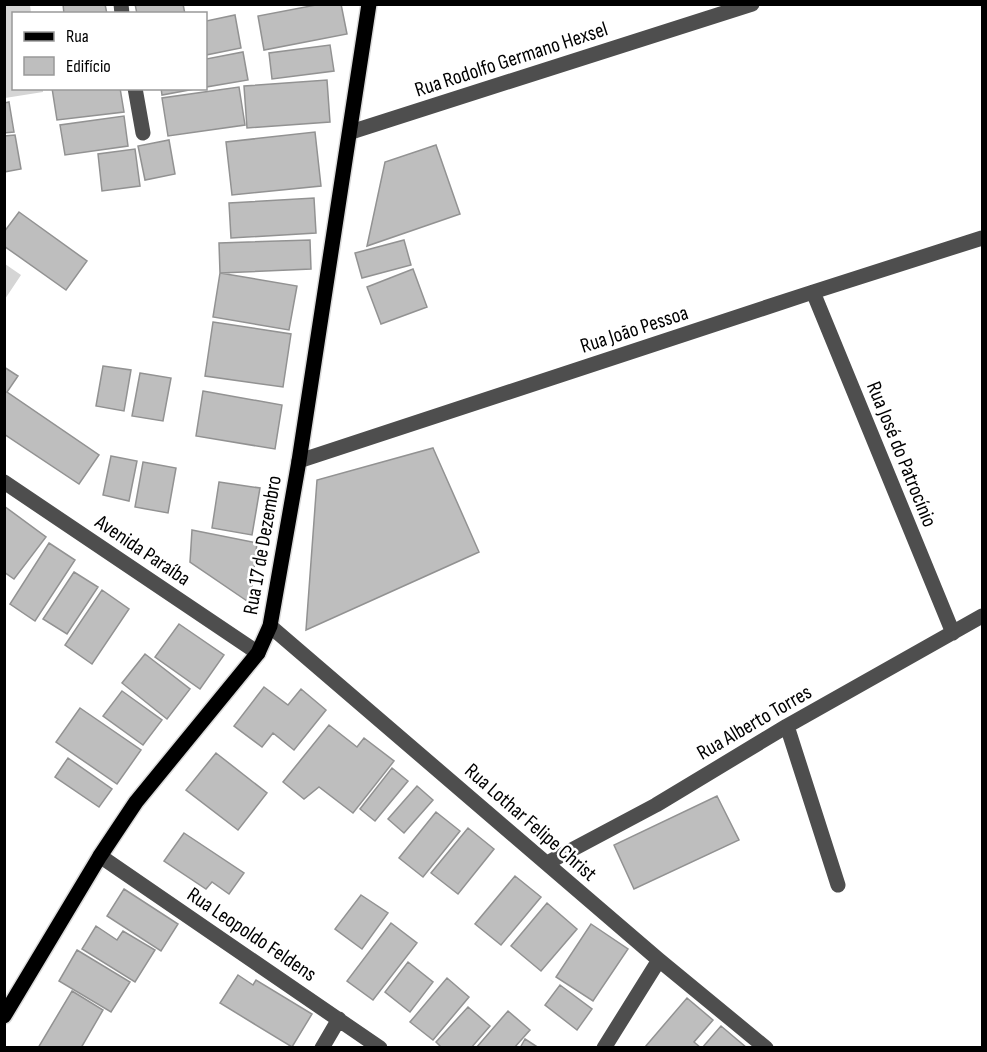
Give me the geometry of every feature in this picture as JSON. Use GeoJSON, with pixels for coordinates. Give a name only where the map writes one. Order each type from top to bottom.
{"type":"FeatureCollection","features":[{"type":"Feature","properties":{"kind":"main road","name":"Rua 17 de Dezembro"},"geometry":{"type":"LineString","coordinates":[[4,1016],[100,856],[136,802],[258,653],[270,626],[351,132],[369,4]]}},
{"type":"Feature","properties":{"kind":"street","name":"Rua Rodolfo Germano Hexsel"},"geometry":{"type":"LineString","coordinates":[[351,132],[748,5]]}},
{"type":"Feature","properties":{"kind":"street"},"geometry":{"type":"LineString","coordinates":[[135,90],[143,133]]}},
{"type":"Feature","properties":{"kind":"street","name":"Rua João Pessoa"},"geometry":{"type":"LineString","coordinates":[[298,461],[982,238]]}},
{"type":"Feature","properties":{"kind":"street","name":"Rua José do Patrocínio"},"geometry":{"type":"LineString","coordinates":[[813,292],[953,633]]}},
{"type":"Feature","properties":{"kind":"street","name":"Avenida Paraíba"},"geometry":{"type":"LineString","coordinates":[[4,482],[258,653]]}},
{"type":"Feature","properties":{"kind":"street","name":"Rua Alberto Torres"},"geometry":{"type":"LineString","coordinates":[[547,863],[656,805],[787,726],[982,616]]}},
{"type":"Feature","properties":{"kind":"street","name":"Rua Lothar Felipe Christ"},"geometry":{"type":"LineString","coordinates":[[270,626],[659,960],[766,1047]]}},
{"type":"Feature","properties":{"kind":"street"},"geometry":{"type":"LineString","coordinates":[[787,726],[838,885]]}},
{"type":"Feature","properties":{"kind":"street","name":"Rua Leopoldo Feldens"},"geometry":{"type":"LineString","coordinates":[[100,856],[380,1047]]}},
{"type":"Feature","properties":{"kind":"street"},"geometry":{"type":"LineString","coordinates":[[604,1047],[659,960]]}},
{"type":"Feature","properties":{"kind":"street"},"geometry":{"type":"LineString","coordinates":[[322,1047],[339,1019]]}},
{"type":"Feature","properties":{"kind":"shaded area"},"geometry":{"type":"Polygon","coordinates":[[[5,4],[30,5],[31,12],[12,12],[12,90],[43,90],[43,92],[5,98],[5,4]]]}},
{"type":"Feature","properties":{"kind":"shaded area"},"geometry":{"type":"Polygon","coordinates":[[[5,264],[21,275],[5,299],[5,264]]]}},
{"type":"Feature","properties":{"kind":"building"},"geometry":{"type":"Polygon","coordinates":[[[63,4],[105,4],[107,12],[64,12],[63,4]]]}},
{"type":"Feature","properties":{"kind":"building"},"geometry":{"type":"Polygon","coordinates":[[[135,4],[183,4],[185,12],[137,12],[135,4]]]}},
{"type":"Feature","properties":{"kind":"building"},"geometry":{"type":"Polygon","coordinates":[[[321,4],[341,4],[347,34],[264,50],[258,16],[321,4]]]}},
{"type":"Feature","properties":{"kind":"building"},"geometry":{"type":"Polygon","coordinates":[[[235,15],[241,48],[207,55],[207,21],[235,15]]]}},
{"type":"Feature","properties":{"kind":"building"},"geometry":{"type":"Polygon","coordinates":[[[330,45],[334,71],[272,79],[269,53],[330,45]]]}},
{"type":"Feature","properties":{"kind":"building"},"geometry":{"type":"Polygon","coordinates":[[[243,52],[248,80],[207,87],[207,59],[243,52]]]}},
{"type":"Feature","properties":{"kind":"building"},"geometry":{"type":"Polygon","coordinates":[[[327,80],[330,122],[247,128],[244,86],[327,80]]]}},
{"type":"Feature","properties":{"kind":"building"},"geometry":{"type":"Polygon","coordinates":[[[239,87],[245,125],[168,136],[162,98],[239,87]]]}},
{"type":"Feature","properties":{"kind":"building"},"geometry":{"type":"Polygon","coordinates":[[[52,90],[120,90],[124,112],[57,120],[52,90]]]}},
{"type":"Feature","properties":{"kind":"building"},"geometry":{"type":"Polygon","coordinates":[[[161,90],[189,90],[162,95],[161,90]]]}},
{"type":"Feature","properties":{"kind":"building"},"geometry":{"type":"Polygon","coordinates":[[[9,102],[14,132],[4,133],[4,103],[9,102]]]}},
{"type":"Feature","properties":{"kind":"building"},"geometry":{"type":"Polygon","coordinates":[[[124,116],[128,146],[65,155],[60,125],[124,116]]]}},
{"type":"Feature","properties":{"kind":"building"},"geometry":{"type":"Polygon","coordinates":[[[315,132],[321,186],[232,195],[226,142],[315,132]]]}},
{"type":"Feature","properties":{"kind":"building"},"geometry":{"type":"Polygon","coordinates":[[[15,135],[21,169],[4,172],[4,136],[15,135]]]}},
{"type":"Feature","properties":{"kind":"building"},"geometry":{"type":"Polygon","coordinates":[[[169,140],[175,174],[145,180],[138,146],[169,140]]]}},
{"type":"Feature","properties":{"kind":"building"},"geometry":{"type":"Polygon","coordinates":[[[436,145],[460,214],[367,246],[385,162],[436,145]]]}},
{"type":"Feature","properties":{"kind":"building"},"geometry":{"type":"Polygon","coordinates":[[[135,149],[140,186],[102,191],[98,154],[135,149]]]}},
{"type":"Feature","properties":{"kind":"building"},"geometry":{"type":"Polygon","coordinates":[[[314,198],[316,233],[231,238],[229,203],[314,198]]]}},
{"type":"Feature","properties":{"kind":"building"},"geometry":{"type":"Polygon","coordinates":[[[19,212],[87,261],[66,290],[4,246],[4,232],[19,212]]]}},
{"type":"Feature","properties":{"kind":"building"},"geometry":{"type":"Polygon","coordinates":[[[310,240],[311,269],[220,273],[219,243],[310,240]]]}},
{"type":"Feature","properties":{"kind":"building"},"geometry":{"type":"Polygon","coordinates":[[[404,240],[411,265],[362,278],[355,253],[404,240]]]}},
{"type":"Feature","properties":{"kind":"building"},"geometry":{"type":"Polygon","coordinates":[[[413,269],[427,307],[381,324],[367,287],[413,269]]]}},
{"type":"Feature","properties":{"kind":"building"},"geometry":{"type":"Polygon","coordinates":[[[220,273],[297,286],[289,330],[213,317],[220,273]]]}},
{"type":"Feature","properties":{"kind":"building"},"geometry":{"type":"Polygon","coordinates":[[[213,322],[291,334],[283,387],[205,376],[213,322]]]}},
{"type":"Feature","properties":{"kind":"building"},"geometry":{"type":"Polygon","coordinates":[[[103,366],[131,370],[124,411],[96,406],[103,366]]]}},
{"type":"Feature","properties":{"kind":"building"},"geometry":{"type":"Polygon","coordinates":[[[4,367],[18,376],[7,392],[99,455],[79,484],[4,434],[4,367]]]}},
{"type":"Feature","properties":{"kind":"building"},"geometry":{"type":"Polygon","coordinates":[[[140,373],[171,378],[163,421],[132,416],[140,373]]]}},
{"type":"Feature","properties":{"kind":"building"},"geometry":{"type":"Polygon","coordinates":[[[203,391],[282,405],[275,449],[196,436],[203,391]]]}},
{"type":"Feature","properties":{"kind":"building"},"geometry":{"type":"Polygon","coordinates":[[[433,448],[479,552],[306,630],[317,480],[433,448]]]}},
{"type":"Feature","properties":{"kind":"building"},"geometry":{"type":"Polygon","coordinates":[[[111,456],[137,461],[129,501],[103,495],[111,456]]]}},
{"type":"Feature","properties":{"kind":"building"},"geometry":{"type":"Polygon","coordinates":[[[143,462],[176,468],[168,513],[135,507],[143,462]]]}},
{"type":"Feature","properties":{"kind":"building"},"geometry":{"type":"Polygon","coordinates":[[[219,482],[260,488],[252,535],[212,528],[219,482]]]}},
{"type":"Feature","properties":{"kind":"building"},"geometry":{"type":"Polygon","coordinates":[[[4,506],[46,537],[14,579],[4,572],[4,506]]]}},
{"type":"Feature","properties":{"kind":"building"},"geometry":{"type":"Polygon","coordinates":[[[192,530],[257,543],[250,603],[190,562],[192,530]]]}},
{"type":"Feature","properties":{"kind":"building"},"geometry":{"type":"Polygon","coordinates":[[[49,543],[75,560],[35,621],[10,604],[49,543]]]}},
{"type":"Feature","properties":{"kind":"building"},"geometry":{"type":"Polygon","coordinates":[[[74,572],[98,587],[67,634],[43,619],[74,572]]]}},
{"type":"Feature","properties":{"kind":"building"},"geometry":{"type":"Polygon","coordinates":[[[102,590],[129,609],[92,664],[65,645],[102,590]]]}},
{"type":"Feature","properties":{"kind":"building"},"geometry":{"type":"Polygon","coordinates":[[[179,624],[224,655],[200,689],[155,657],[179,624]]]}},
{"type":"Feature","properties":{"kind":"building"},"geometry":{"type":"Polygon","coordinates":[[[145,654],[190,689],[167,719],[122,683],[145,654]]]}},
{"type":"Feature","properties":{"kind":"building"},"geometry":{"type":"Polygon","coordinates":[[[264,687],[288,705],[301,689],[326,710],[294,750],[273,733],[262,747],[234,726],[264,687]]]}},
{"type":"Feature","properties":{"kind":"building"},"geometry":{"type":"Polygon","coordinates":[[[122,691],[162,720],[143,745],[103,716],[122,691]]]}},
{"type":"Feature","properties":{"kind":"building"},"geometry":{"type":"Polygon","coordinates":[[[80,708],[141,750],[117,784],[56,742],[80,708]]]}},
{"type":"Feature","properties":{"kind":"building"},"geometry":{"type":"Polygon","coordinates":[[[329,725],[357,747],[364,738],[394,761],[353,813],[319,787],[304,799],[283,782],[329,725]]]}},
{"type":"Feature","properties":{"kind":"building"},"geometry":{"type":"Polygon","coordinates":[[[216,753],[267,793],[238,830],[186,790],[216,753]]]}},
{"type":"Feature","properties":{"kind":"building"},"geometry":{"type":"Polygon","coordinates":[[[68,758],[112,789],[99,807],[55,777],[68,758]]]}},
{"type":"Feature","properties":{"kind":"building"},"geometry":{"type":"Polygon","coordinates":[[[392,768],[408,781],[375,821],[360,809],[392,768]]]}},
{"type":"Feature","properties":{"kind":"building"},"geometry":{"type":"Polygon","coordinates":[[[417,786],[433,800],[404,833],[388,819],[417,786]]]}},
{"type":"Feature","properties":{"kind":"building"},"geometry":{"type":"Polygon","coordinates":[[[717,796],[739,840],[634,889],[614,845],[717,796]]]}},
{"type":"Feature","properties":{"kind":"building"},"geometry":{"type":"Polygon","coordinates":[[[436,812],[460,831],[423,877],[399,858],[436,812]]]}},
{"type":"Feature","properties":{"kind":"building"},"geometry":{"type":"Polygon","coordinates":[[[468,828],[494,849],[458,894],[431,873],[468,828]]]}},
{"type":"Feature","properties":{"kind":"building"},"geometry":{"type":"Polygon","coordinates":[[[184,833],[244,873],[229,894],[212,882],[206,889],[164,861],[184,833]]]}},
{"type":"Feature","properties":{"kind":"building"},"geometry":{"type":"Polygon","coordinates":[[[515,876],[541,897],[501,945],[475,924],[515,876]]]}},
{"type":"Feature","properties":{"kind":"building"},"geometry":{"type":"Polygon","coordinates":[[[124,889],[178,924],[161,951],[107,916],[124,889]]]}},
{"type":"Feature","properties":{"kind":"building"},"geometry":{"type":"Polygon","coordinates":[[[361,895],[388,913],[362,949],[335,929],[361,895]]]}},
{"type":"Feature","properties":{"kind":"building"},"geometry":{"type":"Polygon","coordinates":[[[547,903],[577,929],[541,971],[511,946],[547,903]]]}},
{"type":"Feature","properties":{"kind":"building"},"geometry":{"type":"Polygon","coordinates":[[[391,923],[417,943],[373,1000],[347,981],[391,923]]]}},
{"type":"Feature","properties":{"kind":"building"},"geometry":{"type":"Polygon","coordinates":[[[591,924],[628,949],[593,1001],[556,977],[591,924]]]}},
{"type":"Feature","properties":{"kind":"building"},"geometry":{"type":"Polygon","coordinates":[[[96,926],[117,940],[123,931],[155,950],[135,982],[82,949],[96,926]]]}},
{"type":"Feature","properties":{"kind":"building"},"geometry":{"type":"Polygon","coordinates":[[[77,950],[130,982],[111,1012],[59,981],[77,950]]]}},
{"type":"Feature","properties":{"kind":"building"},"geometry":{"type":"Polygon","coordinates":[[[408,962],[433,982],[410,1012],[385,992],[408,962]]]}},
{"type":"Feature","properties":{"kind":"building"},"geometry":{"type":"Polygon","coordinates":[[[238,975],[253,985],[256,980],[312,1014],[292,1047],[220,1003],[238,975]]]}},
{"type":"Feature","properties":{"kind":"building"},"geometry":{"type":"Polygon","coordinates":[[[447,978],[469,997],[433,1040],[410,1022],[447,978]]]}},
{"type":"Feature","properties":{"kind":"building"},"geometry":{"type":"Polygon","coordinates":[[[560,985],[592,1009],[577,1030],[545,1005],[560,985]]]}},
{"type":"Feature","properties":{"kind":"building"},"geometry":{"type":"Polygon","coordinates":[[[72,991],[103,1010],[81,1048],[38,1048],[72,991]]]}},
{"type":"Feature","properties":{"kind":"building"},"geometry":{"type":"Polygon","coordinates":[[[687,998],[713,1020],[694,1042],[701,1048],[645,1047],[687,998]]]}},
{"type":"Feature","properties":{"kind":"building"},"geometry":{"type":"Polygon","coordinates":[[[468,1007],[490,1026],[471,1048],[442,1048],[436,1042],[468,1007]]]}},
{"type":"Feature","properties":{"kind":"building"},"geometry":{"type":"Polygon","coordinates":[[[508,1011],[530,1030],[514,1048],[476,1048],[508,1011]]]}},
{"type":"Feature","properties":{"kind":"building"},"geometry":{"type":"Polygon","coordinates":[[[721,1026],[747,1048],[702,1048],[721,1026]]]}},
{"type":"Feature","properties":{"kind":"building"},"geometry":{"type":"Polygon","coordinates":[[[525,1039],[539,1048],[520,1048],[525,1039]]]}}]}
